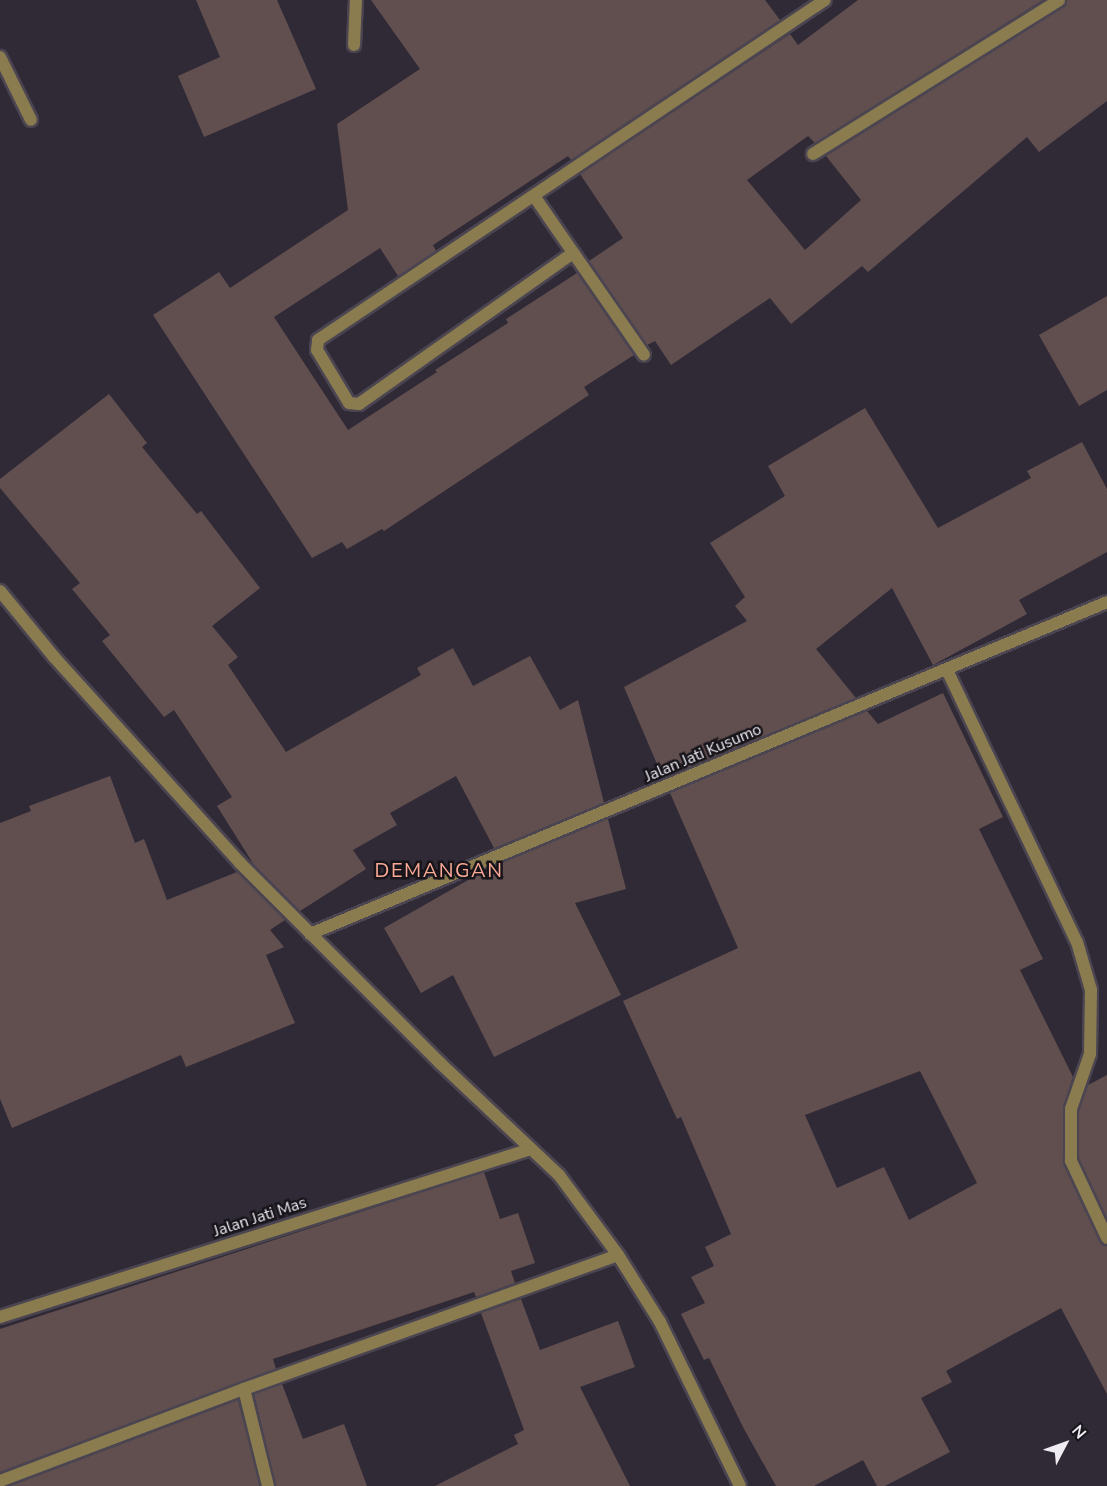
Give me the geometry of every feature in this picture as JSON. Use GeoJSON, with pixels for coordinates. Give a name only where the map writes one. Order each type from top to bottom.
{"type":"FeatureCollection","features":[{"type":"Feature","properties":{"kind":"street"},"geometry":{"type":"LineString","coordinates":[[354,45],[356,0]]}},
{"type":"Feature","properties":{"kind":"street"},"geometry":{"type":"LineString","coordinates":[[573,253],[359,404],[349,403],[317,350],[318,340],[825,0]]}},
{"type":"Feature","properties":{"kind":"street"},"geometry":{"type":"LineString","coordinates":[[813,154],[1059,0]]}},
{"type":"Feature","properties":{"kind":"street"},"geometry":{"type":"LineString","coordinates":[[0,57],[31,120]]}},
{"type":"Feature","properties":{"kind":"street"},"geometry":{"type":"LineString","coordinates":[[534,196],[644,355]]}},
{"type":"Feature","properties":{"kind":"street"},"geometry":{"type":"LineString","coordinates":[[0,591],[54,657],[150,765],[310,934],[440,1063],[560,1175],[618,1255],[660,1322],[740,1486]]}},
{"type":"Feature","properties":{"kind":"street","name":"Jalan Jati Kusumo"},"geometry":{"type":"LineString","coordinates":[[310,934],[1107,602]]}},
{"type":"Feature","properties":{"kind":"street"},"geometry":{"type":"LineString","coordinates":[[947,670],[1077,942],[1091,990],[1090,1053],[1071,1109],[1071,1161],[1107,1238]]}},
{"type":"Feature","properties":{"kind":"street","name":"Jalan Jati Mas"},"geometry":{"type":"LineString","coordinates":[[0,1317],[531,1149]]}},
{"type":"Feature","properties":{"kind":"street"},"geometry":{"type":"LineString","coordinates":[[0,1481],[244,1389],[618,1255]]}},
{"type":"Feature","properties":{"kind":"street"},"geometry":{"type":"LineString","coordinates":[[244,1389],[267,1486]]}},
{"type":"Feature","properties":{"kind":"building"},"geometry":{"type":"Polygon","coordinates":[[[196,0],[277,0],[316,89],[204,137],[178,76],[220,57],[196,0]]]}},
{"type":"Feature","properties":{"kind":"building"},"geometry":{"type":"Polygon","coordinates":[[[371,0],[765,0],[780,20],[571,160],[568,156],[433,245],[436,251],[398,276],[380,248],[274,317],[348,430],[437,372],[435,370],[508,323],[506,319],[577,273],[634,355],[584,387],[589,395],[384,531],[382,529],[347,549],[342,542],[312,558],[153,315],[219,272],[230,288],[348,210],[337,124],[420,69],[371,0]]]}},
{"type":"Feature","properties":{"kind":"building"},"geometry":{"type":"Polygon","coordinates":[[[858,0],[1043,0],[815,143],[808,136],[747,180],[805,250],[861,200],[826,156],[1063,7],[1067,0],[1107,0],[1107,101],[1039,152],[1027,137],[868,272],[862,266],[791,324],[770,298],[671,365],[655,341],[647,345],[589,261],[623,238],[580,174],[790,34],[798,45],[858,0]]]}},
{"type":"Feature","properties":{"kind":"building"},"geometry":{"type":"Polygon","coordinates":[[[1107,296],[1107,390],[1079,406],[1039,335],[1107,296]]]}},
{"type":"Feature","properties":{"kind":"building"},"geometry":{"type":"Polygon","coordinates":[[[109,394],[147,443],[142,447],[197,514],[201,511],[260,588],[212,626],[238,657],[228,665],[286,752],[421,675],[417,668],[453,648],[473,686],[530,656],[560,710],[578,700],[604,803],[494,848],[456,776],[390,813],[397,825],[353,850],[366,869],[300,911],[254,865],[217,806],[232,797],[174,710],[164,717],[102,641],[110,635],[72,589],[80,583],[0,488],[0,479],[109,394]]]}},
{"type":"Feature","properties":{"kind":"building"},"geometry":{"type":"Polygon","coordinates":[[[865,408],[938,528],[1031,478],[1027,471],[1082,442],[1107,489],[1107,552],[1019,600],[1027,614],[933,665],[892,588],[816,649],[856,698],[663,778],[624,687],[747,621],[735,606],[745,597],[710,543],[785,496],[768,466],[865,408]]]}},
{"type":"Feature","properties":{"kind":"building"},"geometry":{"type":"Polygon","coordinates":[[[943,693],[1003,817],[979,829],[1043,959],[1020,970],[1073,1077],[1063,1109],[1063,1161],[1100,1241],[1107,1246],[1107,1394],[1061,1308],[946,1371],[952,1382],[921,1398],[950,1452],[885,1486],[877,1486],[863,1460],[814,1486],[776,1486],[744,1429],[709,1358],[704,1360],[681,1314],[705,1303],[691,1277],[714,1266],[705,1247],[731,1234],[681,1117],[677,1119],[623,1001],[738,948],[670,793],[867,711],[878,724],[943,693]],[[920,1071],[805,1115],[837,1188],[884,1167],[909,1220],[977,1183],[920,1071]]]}},
{"type":"Feature","properties":{"kind":"building"},"geometry":{"type":"Polygon","coordinates":[[[110,776],[135,843],[144,839],[167,900],[237,872],[285,920],[270,930],[284,947],[266,955],[295,1023],[186,1067],[181,1055],[12,1128],[0,1099],[0,823],[31,811],[29,806],[110,776]]]}},
{"type":"Feature","properties":{"kind":"building"},"geometry":{"type":"Polygon","coordinates":[[[608,819],[626,889],[575,903],[621,995],[494,1057],[453,975],[421,993],[384,928],[491,867],[608,819]]]}},
{"type":"Feature","properties":{"kind":"building"},"geometry":{"type":"Polygon","coordinates":[[[1107,1075],[1107,1219],[1079,1159],[1079,1110],[1088,1085],[1107,1075]]]}},
{"type":"Feature","properties":{"kind":"building"},"geometry":{"type":"Polygon","coordinates":[[[484,1172],[500,1219],[518,1213],[535,1263],[511,1271],[515,1283],[476,1297],[474,1292],[273,1359],[276,1369],[0,1472],[0,1329],[484,1172]]]}},
{"type":"Feature","properties":{"kind":"building"},"geometry":{"type":"Polygon","coordinates":[[[521,1299],[540,1350],[618,1321],[635,1367],[580,1387],[630,1486],[435,1486],[518,1444],[514,1435],[524,1430],[481,1313],[521,1299]]]}},
{"type":"Feature","properties":{"kind":"building"},"geometry":{"type":"Polygon","coordinates":[[[282,1384],[303,1439],[344,1424],[367,1486],[276,1486],[254,1394],[282,1384]]]}},
{"type":"Feature","properties":{"kind":"building"},"geometry":{"type":"Polygon","coordinates":[[[238,1400],[260,1486],[10,1486],[238,1400]]]}},
{"type":"Feature","properties":{"kind":"district","name":"DEMANGAN"},"geometry":{"type":"Point","coordinates":[439,870]}}]}
